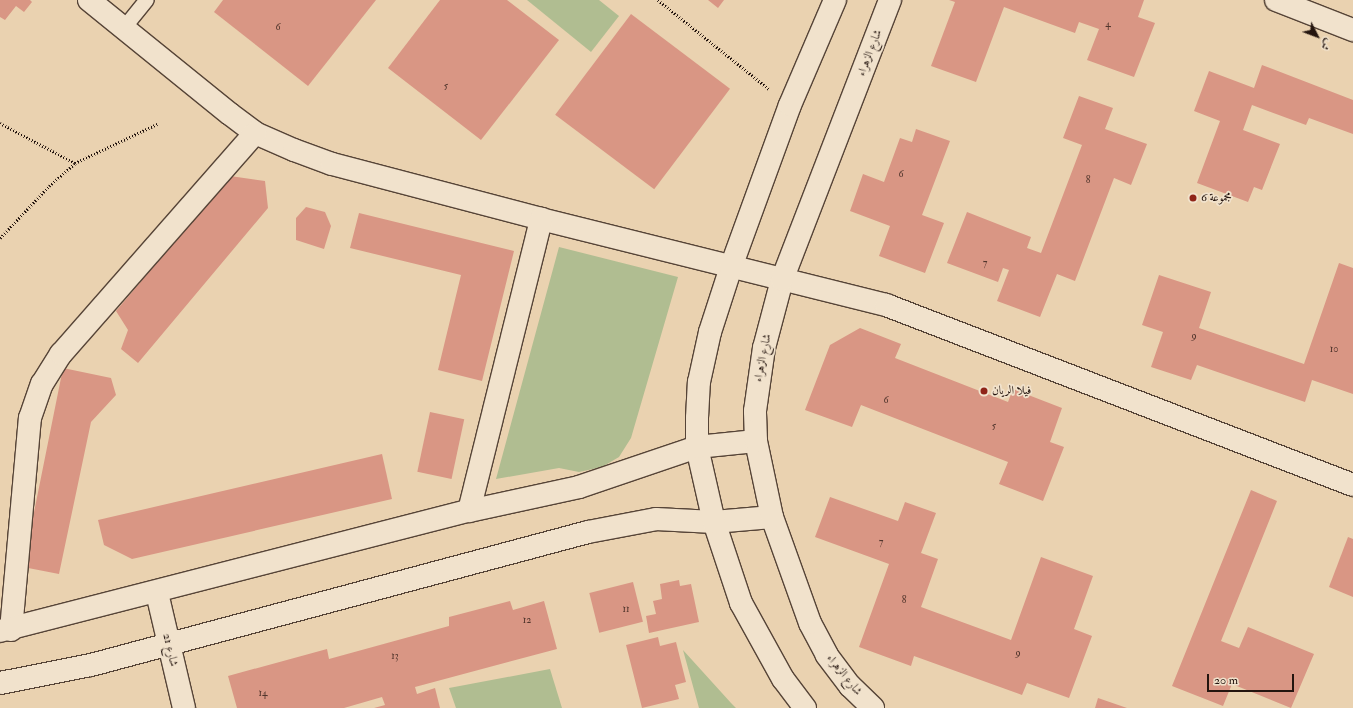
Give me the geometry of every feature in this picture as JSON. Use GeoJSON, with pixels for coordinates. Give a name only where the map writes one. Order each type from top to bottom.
{"type":"FeatureCollection","features":[{"type":"Feature","properties":{"kind":"street"},"geometry":{"type":"LineString","coordinates":[[89,0],[255,133],[332,164],[782,280],[844,293],[927,320],[1353,485]]}},
{"type":"Feature","properties":{"kind":"street"},"geometry":{"type":"LineString","coordinates":[[805,708],[783,679],[741,603],[714,522],[697,448],[699,382],[710,332],[732,267],[790,105],[835,0]]}},
{"type":"Feature","properties":{"kind":"street","name":"شارع الزهراء"},"geometry":{"type":"LineString","coordinates":[[873,708],[850,686],[827,655],[810,622],[772,517],[756,441],[759,377],[782,280],[890,0]]}},
{"type":"Feature","properties":{"kind":"street"},"geometry":{"type":"LineString","coordinates":[[1276,0],[1353,30]]}},
{"type":"Feature","properties":{"kind":"street"},"geometry":{"type":"LineString","coordinates":[[255,133],[61,354],[42,384],[30,418],[5,630],[157,593],[469,511],[579,487],[697,448],[756,441]]}},
{"type":"Feature","properties":{"kind":"street"},"geometry":{"type":"LineString","coordinates":[[469,511],[541,219]]}},
{"type":"Feature","properties":{"kind":"street"},"geometry":{"type":"LineString","coordinates":[[0,683],[91,665],[168,642],[588,532],[656,519],[714,522],[772,517]]}},
{"type":"Feature","properties":{"kind":"street","name":"شارع 21"},"geometry":{"type":"LineString","coordinates":[[157,593],[184,708]]}},
{"type":"Feature","properties":{"kind":"lane"},"geometry":{"type":"LineString","coordinates":[[124,28],[147,0]]}},
{"type":"Feature","properties":{"kind":"path"},"geometry":{"type":"LineString","coordinates":[[658,0],[790,105]]}},
{"type":"Feature","properties":{"kind":"path"},"geometry":{"type":"LineString","coordinates":[[0,123],[75,163]]}},
{"type":"Feature","properties":{"kind":"path"},"geometry":{"type":"LineString","coordinates":[[0,238],[49,186],[75,163],[107,146],[157,124]]}},
{"type":"Feature","properties":{"kind":"green space"},"geometry":{"type":"Polygon","coordinates":[[[527,0],[599,0],[619,16],[591,52],[527,0]]]}},
{"type":"Feature","properties":{"kind":"green space"},"geometry":{"type":"Polygon","coordinates":[[[559,247],[678,277],[631,438],[619,457],[602,467],[579,472],[559,468],[496,479],[559,247]]]}},
{"type":"Feature","properties":{"kind":"green space"},"geometry":{"type":"Polygon","coordinates":[[[683,650],[731,703],[736,708],[699,708],[683,650]]]}},
{"type":"Feature","properties":{"kind":"green space"},"geometry":{"type":"Polygon","coordinates":[[[550,669],[562,708],[456,708],[449,688],[550,669]]]}},
{"type":"Feature","properties":{"kind":"building"},"geometry":{"type":"Polygon","coordinates":[[[0,0],[30,0],[32,2],[24,12],[16,6],[5,20],[0,17],[0,0]]]}},
{"type":"Feature","properties":{"kind":"building"},"geometry":{"type":"Polygon","coordinates":[[[223,0],[376,0],[308,86],[214,12],[223,0]]]}},
{"type":"Feature","properties":{"kind":"building"},"geometry":{"type":"Polygon","coordinates":[[[440,0],[507,0],[559,40],[481,140],[388,68],[440,0]]]}},
{"type":"Feature","properties":{"kind":"building"},"geometry":{"type":"Polygon","coordinates":[[[708,0],[724,0],[718,8],[708,0]]]}},
{"type":"Feature","properties":{"kind":"building"},"geometry":{"type":"Polygon","coordinates":[[[949,0],[1144,0],[1138,17],[1155,23],[1134,77],[1087,60],[1099,29],[1079,22],[1075,33],[1004,7],[976,82],[931,66],[955,2],[949,0]]]}},
{"type":"Feature","properties":{"kind":"building"},"geometry":{"type":"Polygon","coordinates":[[[631,14],[730,89],[654,189],[555,115],[631,14]]]}},
{"type":"Feature","properties":{"kind":"building"},"geometry":{"type":"Polygon","coordinates":[[[1262,65],[1353,100],[1353,134],[1309,118],[1306,125],[1252,105],[1243,130],[1280,144],[1262,190],[1254,187],[1248,202],[1197,183],[1220,121],[1194,111],[1209,71],[1254,88],[1262,65]]]}},
{"type":"Feature","properties":{"kind":"building"},"geometry":{"type":"Polygon","coordinates":[[[1079,96],[1113,108],[1105,129],[1147,144],[1131,185],[1114,178],[1075,281],[1057,274],[1040,317],[997,301],[1009,270],[1003,268],[998,282],[947,263],[967,212],[1031,237],[1027,248],[1041,253],[1082,145],[1063,138],[1079,96]]]}},
{"type":"Feature","properties":{"kind":"building"},"geometry":{"type":"Polygon","coordinates":[[[916,129],[950,141],[922,215],[944,223],[925,273],[879,256],[890,226],[850,211],[863,174],[884,182],[900,138],[912,142],[916,129]]]}},
{"type":"Feature","properties":{"kind":"building"},"geometry":{"type":"Polygon","coordinates":[[[230,176],[265,181],[268,208],[138,363],[121,349],[128,330],[116,311],[230,176]]]}},
{"type":"Feature","properties":{"kind":"building"},"geometry":{"type":"Polygon","coordinates":[[[306,207],[325,212],[331,226],[324,249],[296,240],[296,218],[306,207]]]}},
{"type":"Feature","properties":{"kind":"building"},"geometry":{"type":"Polygon","coordinates":[[[359,213],[514,251],[482,381],[438,370],[461,275],[350,248],[359,213]]]}},
{"type":"Feature","properties":{"kind":"building"},"geometry":{"type":"Polygon","coordinates":[[[1339,263],[1353,268],[1353,394],[1312,380],[1305,402],[1197,365],[1191,380],[1151,367],[1163,332],[1142,325],[1159,275],[1211,292],[1199,328],[1304,364],[1339,263]]]}},
{"type":"Feature","properties":{"kind":"building"},"geometry":{"type":"Polygon","coordinates":[[[860,328],[901,344],[895,358],[1008,402],[1013,389],[1062,408],[1050,442],[1064,447],[1043,501],[999,484],[1008,462],[861,405],[852,427],[805,410],[830,345],[860,328]]]}},
{"type":"Feature","properties":{"kind":"building"},"geometry":{"type":"Polygon","coordinates":[[[63,368],[111,378],[116,395],[91,422],[59,574],[23,567],[63,368]]]}},
{"type":"Feature","properties":{"kind":"building"},"geometry":{"type":"Polygon","coordinates":[[[430,412],[464,419],[452,479],[417,472],[430,412]]]}},
{"type":"Feature","properties":{"kind":"building"},"geometry":{"type":"Polygon","coordinates":[[[382,454],[392,499],[132,559],[104,545],[98,520],[382,454]]]}},
{"type":"Feature","properties":{"kind":"building"},"geometry":{"type":"Polygon","coordinates":[[[1251,490],[1277,501],[1221,641],[1239,648],[1248,627],[1314,654],[1291,708],[1232,684],[1223,706],[1172,686],[1251,490]]]}},
{"type":"Feature","properties":{"kind":"building"},"geometry":{"type":"Polygon","coordinates":[[[830,497],[898,521],[905,502],[936,513],[921,553],[938,559],[921,607],[1011,640],[1041,557],[1093,576],[1074,629],[1092,636],[1069,698],[1027,683],[1022,695],[914,656],[911,666],[859,647],[889,564],[815,537],[830,497]]]}},
{"type":"Feature","properties":{"kind":"building"},"geometry":{"type":"Polygon","coordinates":[[[1348,537],[1353,539],[1353,597],[1329,587],[1348,537]]]}},
{"type":"Feature","properties":{"kind":"building"},"geometry":{"type":"Polygon","coordinates":[[[679,580],[680,586],[691,584],[699,622],[649,633],[646,616],[656,614],[653,601],[662,599],[660,584],[679,580]]]}},
{"type":"Feature","properties":{"kind":"building"},"geometry":{"type":"Polygon","coordinates":[[[633,582],[643,622],[599,633],[589,593],[633,582]]]}},
{"type":"Feature","properties":{"kind":"building"},"geometry":{"type":"Polygon","coordinates":[[[510,601],[513,610],[544,601],[557,649],[415,687],[417,694],[435,688],[440,708],[374,708],[385,705],[382,697],[344,708],[237,708],[228,676],[327,649],[329,659],[449,626],[449,617],[510,601]]]}},
{"type":"Feature","properties":{"kind":"building"},"geometry":{"type":"Polygon","coordinates":[[[658,637],[660,646],[676,642],[686,682],[675,685],[679,699],[642,708],[626,645],[658,637]]]}},
{"type":"Feature","properties":{"kind":"building"},"geometry":{"type":"Polygon","coordinates":[[[1098,698],[1127,708],[1095,708],[1098,698]]]}},
{"type":"Feature","properties":{"kind":"place","name":"مجموعة 6"},"geometry":{"type":"Point","coordinates":[1193,198]}},
{"type":"Feature","properties":{"kind":"place","name":"فيلا الريان"},"geometry":{"type":"Point","coordinates":[984,391]}}]}
